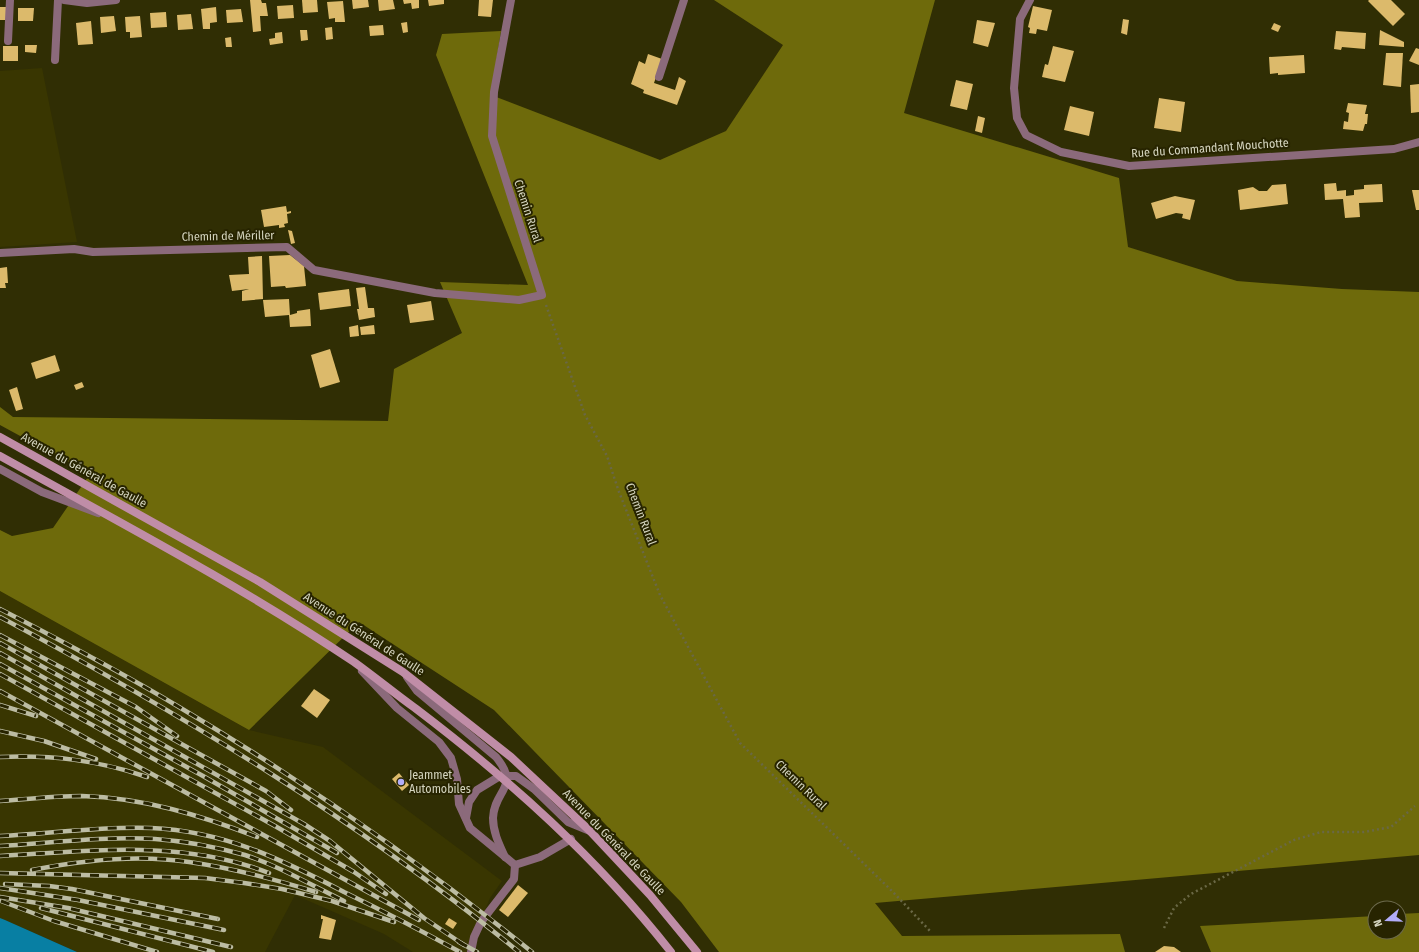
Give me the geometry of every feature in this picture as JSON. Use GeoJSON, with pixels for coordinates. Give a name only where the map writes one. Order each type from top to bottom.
{"type":"FeatureCollection","features":[{"type":"Feature","properties":{"kind":"main road","name":"Avenue du Général de Gaulle"},"geometry":{"type":"LineString","coordinates":[[0,437],[260,582],[403,672],[511,756],[590,831],[650,894],[697,952]]}},
{"type":"Feature","properties":{"kind":"main road"},"geometry":{"type":"LineString","coordinates":[[0,456],[255,601],[354,663],[504,778],[571,839],[643,916],[671,952]]}},
{"type":"Feature","properties":{"kind":"street"},"geometry":{"type":"LineString","coordinates":[[8,41],[10,0]]}},
{"type":"Feature","properties":{"kind":"street"},"geometry":{"type":"LineString","coordinates":[[55,60],[58,0]]}},
{"type":"Feature","properties":{"kind":"street"},"geometry":{"type":"LineString","coordinates":[[64,0],[87,3],[116,0]]}},
{"type":"Feature","properties":{"kind":"street","name":"Chemin Rural"},"geometry":{"type":"LineString","coordinates":[[511,0],[494,92],[492,136],[542,295]]}},
{"type":"Feature","properties":{"kind":"street"},"geometry":{"type":"LineString","coordinates":[[659,77],[684,0]]}},
{"type":"Feature","properties":{"kind":"street","name":"Rue du Commandant Mouchotte"},"geometry":{"type":"LineString","coordinates":[[1030,0],[1020,19],[1014,88],[1016,118],[1026,135],[1061,152],[1128,166],[1394,149],[1419,142]]}},
{"type":"Feature","properties":{"kind":"street","name":"Chemin de Mériller"},"geometry":{"type":"LineString","coordinates":[[0,253],[74,249],[93,252],[287,247],[314,270],[435,293],[519,300],[542,295]]}},
{"type":"Feature","properties":{"kind":"street"},"geometry":{"type":"LineString","coordinates":[[0,469],[42,492],[113,519]]}},
{"type":"Feature","properties":{"kind":"street"},"geometry":{"type":"LineString","coordinates":[[354,663],[397,708],[439,742],[451,758],[457,779],[459,804],[470,828],[515,865]]}},
{"type":"Feature","properties":{"kind":"street"},"geometry":{"type":"LineString","coordinates":[[403,672],[417,691],[496,757],[505,767],[504,778],[495,805],[493,818],[495,834],[506,858]]}},
{"type":"Feature","properties":{"kind":"street"},"geometry":{"type":"LineString","coordinates":[[466,818],[469,802],[477,790],[504,778],[516,776],[534,789],[568,822],[590,831]]}},
{"type":"Feature","properties":{"kind":"street"},"geometry":{"type":"LineString","coordinates":[[515,865],[540,857],[571,839]]}},
{"type":"Feature","properties":{"kind":"street"},"geometry":{"type":"LineString","coordinates":[[471,952],[474,937],[481,922],[514,879],[515,865]]}},
{"type":"Feature","properties":{"kind":"path","name":"Chemin Rural"},"geometry":{"type":"LineString","coordinates":[[542,295],[585,415],[607,456],[619,492],[660,596],[740,743],[892,891],[931,932]]}},
{"type":"Feature","properties":{"kind":"path"},"geometry":{"type":"LineString","coordinates":[[1164,928],[1174,908],[1191,894],[1294,840],[1321,832],[1364,832],[1391,827],[1415,806]]}},
{"type":"Feature","properties":{"kind":"shaded area"},"geometry":{"type":"Polygon","coordinates":[[[714,0],[935,0],[904,113],[1119,178],[1128,247],[1237,281],[1342,289],[1419,292],[1419,855],[875,903],[902,936],[1120,934],[1125,952],[719,952],[681,902],[494,710],[359,622],[249,730],[0,591],[0,530],[12,536],[53,528],[90,474],[0,425],[0,407],[13,417],[388,421],[394,369],[462,333],[440,282],[528,285],[436,55],[442,34],[501,31],[491,95],[660,160],[726,131],[783,45],[714,0]]]}},
{"type":"Feature","properties":{"kind":"shaded area"},"geometry":{"type":"Polygon","coordinates":[[[42,68],[77,242],[0,247],[0,71],[42,68]]]}},
{"type":"Feature","properties":{"kind":"shaded area"},"geometry":{"type":"Polygon","coordinates":[[[0,591],[249,730],[323,747],[502,881],[490,898],[468,952],[413,952],[384,934],[295,895],[265,952],[77,952],[0,918],[0,591]]]}},
{"type":"Feature","properties":{"kind":"shaded area"},"geometry":{"type":"Polygon","coordinates":[[[1419,913],[1419,952],[1211,952],[1200,926],[1367,916],[1367,940],[1407,940],[1407,914],[1419,913]]]}},
{"type":"Feature","properties":{"kind":"water"},"geometry":{"type":"Polygon","coordinates":[[[0,918],[5,920],[77,952],[0,952],[0,918]]]}},
{"type":"Feature","properties":{"kind":"building"},"geometry":{"type":"Polygon","coordinates":[[[250,0],[261,0],[262,3],[266,3],[268,16],[260,16],[261,31],[253,32],[250,0]]]}},
{"type":"Feature","properties":{"kind":"building"},"geometry":{"type":"Polygon","coordinates":[[[302,0],[317,0],[318,12],[303,13],[302,0]]]}},
{"type":"Feature","properties":{"kind":"building"},"geometry":{"type":"Polygon","coordinates":[[[352,0],[368,0],[369,7],[353,9],[352,0]]]}},
{"type":"Feature","properties":{"kind":"building"},"geometry":{"type":"Polygon","coordinates":[[[378,0],[393,0],[395,9],[379,11],[378,0]]]}},
{"type":"Feature","properties":{"kind":"building"},"geometry":{"type":"Polygon","coordinates":[[[403,0],[419,0],[419,8],[412,9],[411,3],[404,4],[403,0]]]}},
{"type":"Feature","properties":{"kind":"building"},"geometry":{"type":"Polygon","coordinates":[[[428,0],[444,0],[444,4],[429,6],[428,0]]]}},
{"type":"Feature","properties":{"kind":"building"},"geometry":{"type":"Polygon","coordinates":[[[479,0],[493,0],[491,17],[478,16],[479,0]]]}},
{"type":"Feature","properties":{"kind":"building"},"geometry":{"type":"Polygon","coordinates":[[[1391,0],[1405,14],[1393,26],[1368,1],[1391,0]]]}},
{"type":"Feature","properties":{"kind":"building"},"geometry":{"type":"Polygon","coordinates":[[[343,1],[345,22],[335,22],[335,18],[329,19],[327,2],[343,1]]]}},
{"type":"Feature","properties":{"kind":"building"},"geometry":{"type":"Polygon","coordinates":[[[293,5],[294,18],[278,19],[277,6],[293,5]]]}},
{"type":"Feature","properties":{"kind":"building"},"geometry":{"type":"Polygon","coordinates":[[[1033,6],[1052,10],[1047,31],[1037,29],[1036,34],[1029,33],[1030,28],[1028,27],[1033,6]]]}},
{"type":"Feature","properties":{"kind":"building"},"geometry":{"type":"Polygon","coordinates":[[[0,7],[6,7],[6,20],[0,20],[0,7]]]}},
{"type":"Feature","properties":{"kind":"building"},"geometry":{"type":"Polygon","coordinates":[[[216,7],[217,22],[210,23],[210,29],[203,29],[201,9],[216,7]]]}},
{"type":"Feature","properties":{"kind":"building"},"geometry":{"type":"Polygon","coordinates":[[[18,8],[34,8],[33,21],[18,21],[18,8]]]}},
{"type":"Feature","properties":{"kind":"building"},"geometry":{"type":"Polygon","coordinates":[[[241,9],[243,22],[227,23],[226,10],[241,9]]]}},
{"type":"Feature","properties":{"kind":"building"},"geometry":{"type":"Polygon","coordinates":[[[166,12],[167,27],[151,28],[150,13],[166,12]]]}},
{"type":"Feature","properties":{"kind":"building"},"geometry":{"type":"Polygon","coordinates":[[[191,14],[193,29],[178,30],[177,15],[191,14]]]}},
{"type":"Feature","properties":{"kind":"building"},"geometry":{"type":"Polygon","coordinates":[[[114,16],[116,31],[101,33],[100,17],[114,16]]]}},
{"type":"Feature","properties":{"kind":"building"},"geometry":{"type":"Polygon","coordinates":[[[140,16],[142,37],[130,38],[130,32],[126,32],[125,17],[140,16]]]}},
{"type":"Feature","properties":{"kind":"building"},"geometry":{"type":"Polygon","coordinates":[[[1123,19],[1129,20],[1127,35],[1121,33],[1123,19]]]}},
{"type":"Feature","properties":{"kind":"building"},"geometry":{"type":"Polygon","coordinates":[[[977,20],[995,23],[988,47],[973,43],[977,20]]]}},
{"type":"Feature","properties":{"kind":"building"},"geometry":{"type":"Polygon","coordinates":[[[91,21],[93,44],[78,45],[76,23],[91,21]]]}},
{"type":"Feature","properties":{"kind":"building"},"geometry":{"type":"Polygon","coordinates":[[[407,22],[408,32],[403,33],[401,23],[407,22]]]}},
{"type":"Feature","properties":{"kind":"building"},"geometry":{"type":"Polygon","coordinates":[[[1274,23],[1281,26],[1278,32],[1271,29],[1274,23]]]}},
{"type":"Feature","properties":{"kind":"building"},"geometry":{"type":"Polygon","coordinates":[[[383,25],[384,35],[370,36],[369,26],[383,25]]]}},
{"type":"Feature","properties":{"kind":"building"},"geometry":{"type":"Polygon","coordinates":[[[332,27],[333,39],[326,40],[325,28],[332,27]]]}},
{"type":"Feature","properties":{"kind":"building"},"geometry":{"type":"Polygon","coordinates":[[[300,30],[307,30],[308,40],[301,41],[300,30]]]}},
{"type":"Feature","properties":{"kind":"building"},"geometry":{"type":"Polygon","coordinates":[[[1380,30],[1404,42],[1404,47],[1379,45],[1380,30]]]}},
{"type":"Feature","properties":{"kind":"building"},"geometry":{"type":"Polygon","coordinates":[[[1336,31],[1366,33],[1365,49],[1342,47],[1341,50],[1334,49],[1336,31]]]}},
{"type":"Feature","properties":{"kind":"building"},"geometry":{"type":"Polygon","coordinates":[[[282,32],[283,43],[270,45],[269,39],[275,38],[275,33],[282,32]]]}},
{"type":"Feature","properties":{"kind":"building"},"geometry":{"type":"Polygon","coordinates":[[[231,37],[232,47],[226,47],[225,38],[231,37]]]}},
{"type":"Feature","properties":{"kind":"building"},"geometry":{"type":"Polygon","coordinates":[[[25,45],[37,45],[36,53],[25,52],[25,45]]]}},
{"type":"Feature","properties":{"kind":"building"},"geometry":{"type":"Polygon","coordinates":[[[3,46],[18,46],[18,61],[3,61],[3,46]]]}},
{"type":"Feature","properties":{"kind":"building"},"geometry":{"type":"Polygon","coordinates":[[[1053,46],[1074,51],[1065,82],[1042,77],[1045,64],[1048,65],[1053,46]]]}},
{"type":"Feature","properties":{"kind":"building"},"geometry":{"type":"Polygon","coordinates":[[[1416,48],[1419,49],[1419,65],[1409,61],[1416,48]]]}},
{"type":"Feature","properties":{"kind":"building"},"geometry":{"type":"Polygon","coordinates":[[[1386,53],[1403,53],[1401,87],[1383,85],[1386,53]]]}},
{"type":"Feature","properties":{"kind":"building"},"geometry":{"type":"Polygon","coordinates":[[[648,54],[662,59],[654,83],[675,90],[679,77],[686,81],[677,105],[643,93],[644,90],[631,84],[639,61],[645,64],[648,54]]]}},
{"type":"Feature","properties":{"kind":"building"},"geometry":{"type":"Polygon","coordinates":[[[1304,55],[1305,73],[1278,75],[1278,73],[1270,74],[1269,57],[1304,55]]]}},
{"type":"Feature","properties":{"kind":"building"},"geometry":{"type":"Polygon","coordinates":[[[956,80],[973,84],[967,110],[950,106],[956,80]]]}},
{"type":"Feature","properties":{"kind":"building"},"geometry":{"type":"Polygon","coordinates":[[[1419,84],[1419,112],[1411,113],[1410,85],[1419,84]]]}},
{"type":"Feature","properties":{"kind":"building"},"geometry":{"type":"Polygon","coordinates":[[[1159,98],[1185,102],[1181,132],[1154,128],[1159,98]]]}},
{"type":"Feature","properties":{"kind":"building"},"geometry":{"type":"Polygon","coordinates":[[[1348,103],[1367,105],[1365,114],[1368,114],[1367,124],[1365,124],[1363,131],[1343,129],[1344,121],[1348,122],[1349,113],[1346,112],[1348,103]]]}},
{"type":"Feature","properties":{"kind":"building"},"geometry":{"type":"Polygon","coordinates":[[[1070,106],[1094,112],[1089,136],[1064,130],[1070,106]]]}},
{"type":"Feature","properties":{"kind":"building"},"geometry":{"type":"Polygon","coordinates":[[[978,116],[985,118],[982,133],[975,131],[978,116]]]}},
{"type":"Feature","properties":{"kind":"building"},"geometry":{"type":"Polygon","coordinates":[[[1336,183],[1337,191],[1346,190],[1346,196],[1354,195],[1354,190],[1364,189],[1364,185],[1382,184],[1383,202],[1359,203],[1360,217],[1345,218],[1343,199],[1325,200],[1324,184],[1336,183]]]}},
{"type":"Feature","properties":{"kind":"building"},"geometry":{"type":"Polygon","coordinates":[[[1286,184],[1288,204],[1240,210],[1238,190],[1253,187],[1259,191],[1267,191],[1272,185],[1286,184]]]}},
{"type":"Feature","properties":{"kind":"building"},"geometry":{"type":"Polygon","coordinates":[[[1412,190],[1419,190],[1419,210],[1416,210],[1412,190]]]}},
{"type":"Feature","properties":{"kind":"building"},"geometry":{"type":"Polygon","coordinates":[[[1175,196],[1195,200],[1190,220],[1182,218],[1183,214],[1176,213],[1156,219],[1151,203],[1175,196]]]}},
{"type":"Feature","properties":{"kind":"building"},"geometry":{"type":"Polygon","coordinates":[[[286,206],[287,212],[291,211],[291,213],[287,214],[288,223],[284,224],[285,227],[279,228],[279,225],[264,227],[261,210],[286,206]]]}},
{"type":"Feature","properties":{"kind":"building"},"geometry":{"type":"Polygon","coordinates":[[[288,230],[292,231],[295,243],[291,244],[288,230]]]}},
{"type":"Feature","properties":{"kind":"building"},"geometry":{"type":"Polygon","coordinates":[[[290,255],[304,266],[306,286],[286,288],[285,286],[271,287],[269,256],[290,255]]]}},
{"type":"Feature","properties":{"kind":"building"},"geometry":{"type":"Polygon","coordinates":[[[262,256],[263,299],[242,301],[242,291],[249,289],[232,291],[229,275],[249,274],[248,257],[262,256]]]}},
{"type":"Feature","properties":{"kind":"building"},"geometry":{"type":"Polygon","coordinates":[[[7,267],[8,283],[5,283],[6,288],[0,288],[0,268],[7,267]]]}},
{"type":"Feature","properties":{"kind":"building"},"geometry":{"type":"Polygon","coordinates":[[[365,287],[368,308],[374,308],[375,317],[359,320],[356,288],[365,287]]]}},
{"type":"Feature","properties":{"kind":"building"},"geometry":{"type":"Polygon","coordinates":[[[349,289],[351,306],[320,310],[318,293],[349,289]]]}},
{"type":"Feature","properties":{"kind":"building"},"geometry":{"type":"Polygon","coordinates":[[[289,299],[290,315],[297,313],[297,311],[310,309],[311,326],[290,327],[289,315],[265,317],[263,300],[289,299]]]}},
{"type":"Feature","properties":{"kind":"building"},"geometry":{"type":"Polygon","coordinates":[[[431,301],[434,320],[410,323],[407,305],[431,301]]]}},
{"type":"Feature","properties":{"kind":"building"},"geometry":{"type":"Polygon","coordinates":[[[358,325],[359,336],[350,337],[349,327],[358,325]]]}},
{"type":"Feature","properties":{"kind":"building"},"geometry":{"type":"Polygon","coordinates":[[[374,325],[375,334],[361,335],[360,327],[374,325]]]}},
{"type":"Feature","properties":{"kind":"building"},"geometry":{"type":"Polygon","coordinates":[[[330,349],[340,382],[320,388],[311,355],[330,349]]]}},
{"type":"Feature","properties":{"kind":"building"},"geometry":{"type":"Polygon","coordinates":[[[55,355],[60,371],[36,379],[31,363],[55,355]]]}},
{"type":"Feature","properties":{"kind":"building"},"geometry":{"type":"Polygon","coordinates":[[[82,382],[84,387],[76,390],[74,385],[82,382]]]}},
{"type":"Feature","properties":{"kind":"building"},"geometry":{"type":"Polygon","coordinates":[[[17,387],[23,409],[16,411],[9,390],[17,387]]]}},
{"type":"Feature","properties":{"kind":"building"},"geometry":{"type":"Polygon","coordinates":[[[314,689],[330,700],[317,718],[301,706],[314,689]]]}},
{"type":"Feature","properties":{"kind":"building","name":"Jeammet Automobiles"},"geometry":{"type":"Polygon","coordinates":[[[399,773],[409,785],[402,791],[392,779],[399,773]]]}},
{"type":"Feature","properties":{"kind":"building"},"geometry":{"type":"Polygon","coordinates":[[[518,885],[528,893],[508,917],[499,910],[518,885]]]}},
{"type":"Feature","properties":{"kind":"building"},"geometry":{"type":"Polygon","coordinates":[[[321,915],[336,920],[331,940],[319,938],[323,919],[321,919],[321,915]]]}},
{"type":"Feature","properties":{"kind":"building"},"geometry":{"type":"Polygon","coordinates":[[[449,918],[457,923],[453,929],[445,924],[449,918]]]}},
{"type":"Feature","properties":{"kind":"building"},"geometry":{"type":"Polygon","coordinates":[[[1164,946],[1174,947],[1181,952],[1155,952],[1164,946]]]}},
{"type":"Feature","properties":{"kind":"railway"},"geometry":{"type":"LineString","coordinates":[[0,609],[135,681],[270,763],[404,854],[532,952]]}},
{"type":"Feature","properties":{"kind":"railway"},"geometry":{"type":"LineString","coordinates":[[0,617],[135,692],[268,772],[396,858],[519,952]]}},
{"type":"Feature","properties":{"kind":"railway"},"geometry":{"type":"LineString","coordinates":[[0,635],[136,707],[177,736]]}},
{"type":"Feature","properties":{"kind":"railway"},"geometry":{"type":"LineString","coordinates":[[0,643],[266,791],[291,810]]}},
{"type":"Feature","properties":{"kind":"railway"},"geometry":{"type":"LineString","coordinates":[[0,653],[304,824],[330,841],[424,918],[464,945]]}},
{"type":"Feature","properties":{"kind":"railway"},"geometry":{"type":"LineString","coordinates":[[0,664],[203,776],[337,853]]}},
{"type":"Feature","properties":{"kind":"railway"},"geometry":{"type":"LineString","coordinates":[[0,674],[275,826],[354,872],[386,894]]}},
{"type":"Feature","properties":{"kind":"railway"},"geometry":{"type":"LineString","coordinates":[[0,691],[419,920]]}},
{"type":"Feature","properties":{"kind":"railway"},"geometry":{"type":"LineString","coordinates":[[0,705],[36,716]]}},
{"type":"Feature","properties":{"kind":"railway"},"geometry":{"type":"LineString","coordinates":[[0,731],[44,741],[96,759]]}},
{"type":"Feature","properties":{"kind":"railway"},"geometry":{"type":"LineString","coordinates":[[0,757],[38,757],[75,760],[110,766],[147,777]]}},
{"type":"Feature","properties":{"kind":"railway"},"geometry":{"type":"LineString","coordinates":[[0,801],[82,796],[127,800],[193,815],[257,837]]}},
{"type":"Feature","properties":{"kind":"railway"},"geometry":{"type":"LineString","coordinates":[[0,836],[94,829],[151,828],[178,830],[228,841],[298,868],[460,952]]}},
{"type":"Feature","properties":{"kind":"railway"},"geometry":{"type":"LineString","coordinates":[[0,846],[117,838],[155,839],[189,843],[234,852],[258,859],[344,901]]}},
{"type":"Feature","properties":{"kind":"railway"},"geometry":{"type":"LineString","coordinates":[[0,856],[102,850],[170,851],[203,855],[236,862],[269,873]]}},
{"type":"Feature","properties":{"kind":"railway"},"geometry":{"type":"LineString","coordinates":[[32,870],[90,861],[150,858],[205,864],[269,878],[316,892]]}},
{"type":"Feature","properties":{"kind":"railway"},"geometry":{"type":"LineString","coordinates":[[0,873],[205,878],[282,889],[332,901],[394,922]]}},
{"type":"Feature","properties":{"kind":"railway"},"geometry":{"type":"LineString","coordinates":[[5,884],[49,886],[72,889],[218,919]]}},
{"type":"Feature","properties":{"kind":"railway"},"geometry":{"type":"LineString","coordinates":[[0,888],[78,900],[224,930]]}},
{"type":"Feature","properties":{"kind":"railway"},"geometry":{"type":"LineString","coordinates":[[0,897],[68,908],[231,947]]}},
{"type":"Feature","properties":{"kind":"railway"},"geometry":{"type":"LineString","coordinates":[[1,901],[54,921],[157,952]]}},
{"type":"Feature","properties":{"kind":"railway"},"geometry":{"type":"LineString","coordinates":[[41,908],[213,952]]}},
{"type":"Feature","properties":{"kind":"railway"},"geometry":{"type":"LineString","coordinates":[[459,942],[477,952]]}},
{"type":"Feature","properties":{"kind":"place","name":"Jeammet Automobiles"},"geometry":{"type":"Point","coordinates":[401,782]}}]}
